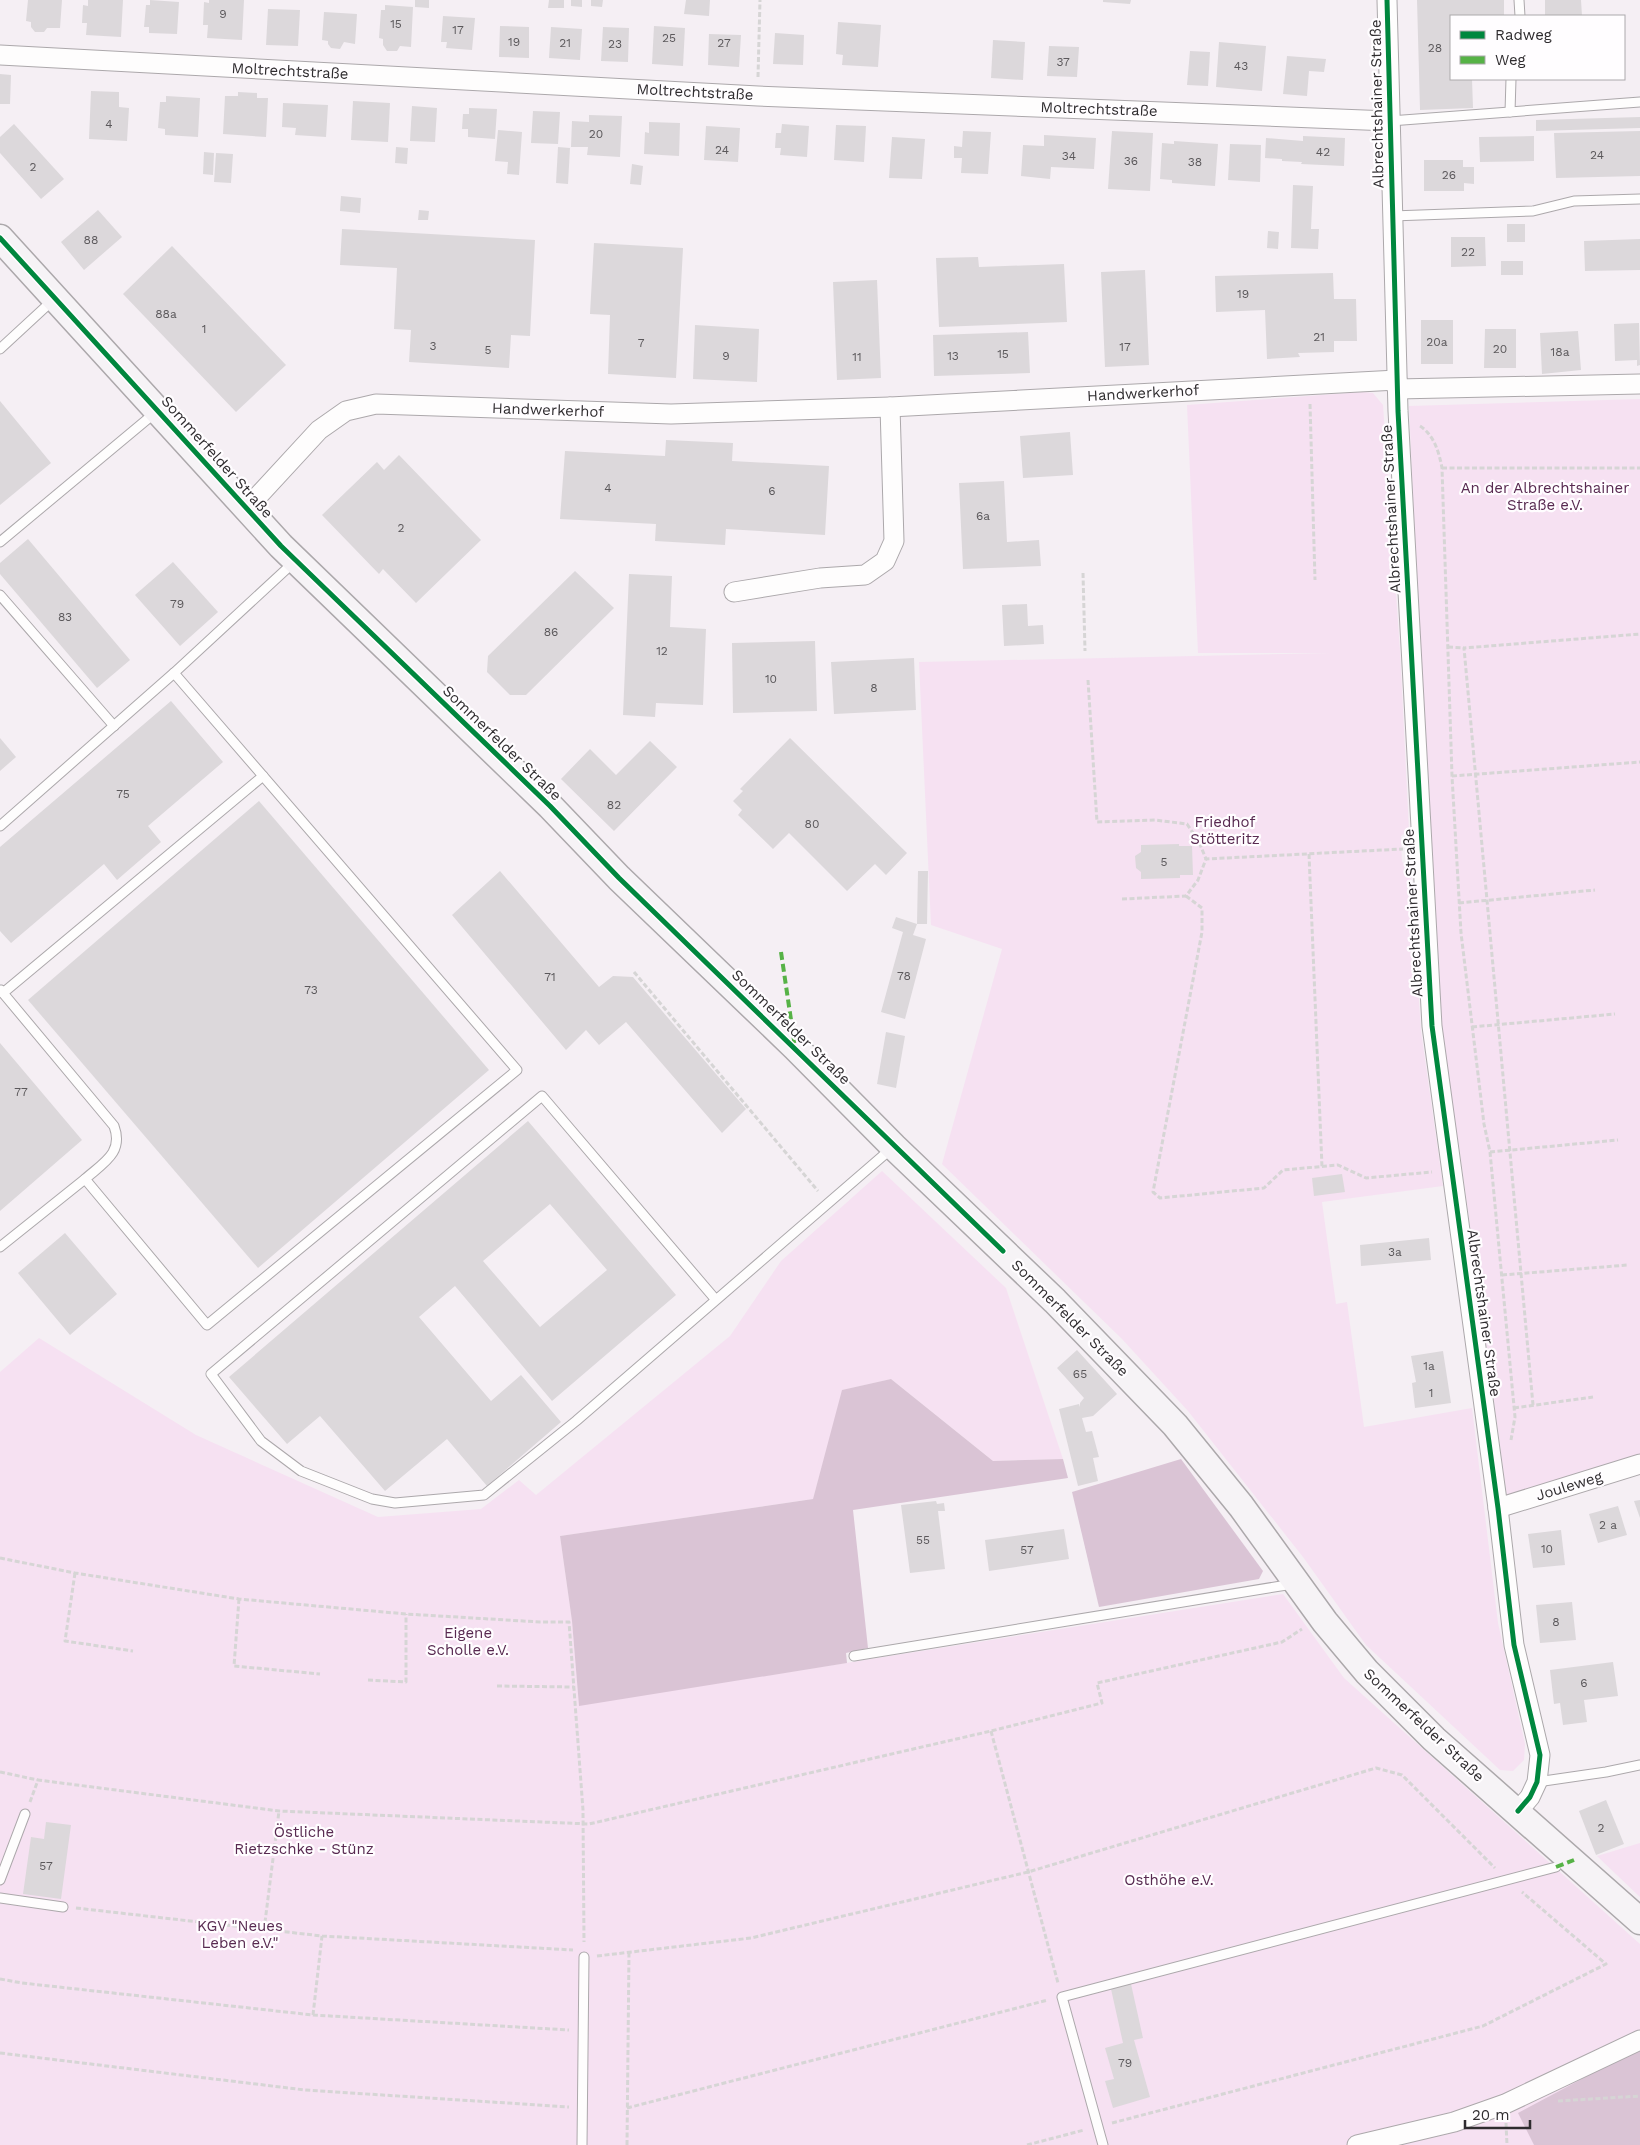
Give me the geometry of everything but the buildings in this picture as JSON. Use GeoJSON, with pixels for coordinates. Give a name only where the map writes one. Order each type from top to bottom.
{"type":"FeatureCollection","features":[{"type":"Feature","properties":{"kind":"main road","name":"Sommerfelder Straße"},"geometry":{"type":"LineString","coordinates":[[0,238],[296,560],[550,806],[619,878],[795,1047],[894,1147],[1055,1301],[1176,1425],[1241,1506],[1296,1584],[1366,1672],[1427,1732],[1640,1921]]}},
{"type":"Feature","properties":{"kind":"street","name":"Albrechtshainer Straße"},"geometry":{"type":"LineString","coordinates":[[1387,0],[1398,411],[1432,1026],[1498,1508],[1514,1645],[1540,1755],[1537,1782],[1530,1798],[1518,1811]]}},
{"type":"Feature","properties":{"kind":"street","name":"Moltrechtstraße"},"geometry":{"type":"LineString","coordinates":[[0,55],[758,96],[1389,121]]}},
{"type":"Feature","properties":{"kind":"street"},"geometry":{"type":"LineString","coordinates":[[1397,385],[1640,384]]}},
{"type":"Feature","properties":{"kind":"street","name":"Handwerkerhof"},"geometry":{"type":"LineString","coordinates":[[247,508],[319,430],[346,411],[376,404],[671,414],[890,407],[1310,385],[1397,385]]}},
{"type":"Feature","properties":{"kind":"street"},"geometry":{"type":"LineString","coordinates":[[734,592],[820,578],[865,575],[885,561],[894,541],[890,407]]}},
{"type":"Feature","properties":{"kind":"street","name":"Jouleweg"},"geometry":{"type":"LineString","coordinates":[[1498,1508],[1640,1464]]}},
{"type":"Feature","properties":{"kind":"street"},"geometry":{"type":"LineString","coordinates":[[1357,2145],[1454,2122],[1505,2104],[1640,2040]]}},
{"type":"Feature","properties":{"kind":"lane"},"geometry":{"type":"LineString","coordinates":[[1520,0],[1520,15]]}},
{"type":"Feature","properties":{"kind":"lane"},"geometry":{"type":"LineString","coordinates":[[1510,112],[1511,80]]}},
{"type":"Feature","properties":{"kind":"lane"},"geometry":{"type":"LineString","coordinates":[[1389,121],[1640,102]]}},
{"type":"Feature","properties":{"kind":"lane"},"geometry":{"type":"LineString","coordinates":[[1392,216],[1533,211],[1574,201],[1640,198]]}},
{"type":"Feature","properties":{"kind":"lane"},"geometry":{"type":"LineString","coordinates":[[0,349],[55,298]]}},
{"type":"Feature","properties":{"kind":"lane"},"geometry":{"type":"LineString","coordinates":[[0,542],[158,410]]}},
{"type":"Feature","properties":{"kind":"lane"},"geometry":{"type":"LineString","coordinates":[[0,826],[174,673],[296,560]]}},
{"type":"Feature","properties":{"kind":"lane"},"geometry":{"type":"LineString","coordinates":[[0,595],[114,726]]}},
{"type":"Feature","properties":{"kind":"lane"},"geometry":{"type":"LineString","coordinates":[[85,1179],[207,1325],[517,1070],[174,673]]}},
{"type":"Feature","properties":{"kind":"lane"},"geometry":{"type":"LineString","coordinates":[[0,1247],[85,1179],[116,1149],[118,1137],[114,1126],[1,991],[263,776]]}},
{"type":"Feature","properties":{"kind":"lane"},"geometry":{"type":"LineString","coordinates":[[716,1300],[542,1096],[211,1374],[262,1441],[301,1471],[372,1499],[395,1503],[484,1495],[576,1422],[894,1147]]}},
{"type":"Feature","properties":{"kind":"lane"},"geometry":{"type":"LineString","coordinates":[[854,1656],[1296,1584]]}},
{"type":"Feature","properties":{"kind":"lane"},"geometry":{"type":"LineString","coordinates":[[1537,1782],[1640,1765]]}},
{"type":"Feature","properties":{"kind":"lane"},"geometry":{"type":"LineString","coordinates":[[0,1880],[25,1814]]}},
{"type":"Feature","properties":{"kind":"lane"},"geometry":{"type":"LineString","coordinates":[[1103,2145],[1062,1997],[1556,1867]]}},
{"type":"Feature","properties":{"kind":"lane"},"geometry":{"type":"LineString","coordinates":[[0,1898],[63,1907]]}},
{"type":"Feature","properties":{"kind":"lane"},"geometry":{"type":"LineString","coordinates":[[582,2145],[584,1957]]}},
{"type":"Feature","properties":{"kind":"path"},"geometry":{"type":"LineString","coordinates":[[758,96],[760,0]]}},
{"type":"Feature","properties":{"kind":"path"},"geometry":{"type":"LineString","coordinates":[[1310,385],[1315,580]]}},
{"type":"Feature","properties":{"kind":"path"},"geometry":{"type":"LineString","coordinates":[[1398,411],[1428,431],[1439,454],[1442,468],[1452,776],[1461,933],[1484,1124],[1490,1152],[1502,1275],[1515,1417],[1510,1442]]}},
{"type":"Feature","properties":{"kind":"path"},"geometry":{"type":"LineString","coordinates":[[1442,468],[1640,468]]}},
{"type":"Feature","properties":{"kind":"path"},"geometry":{"type":"LineString","coordinates":[[1083,573],[1085,651]]}},
{"type":"Feature","properties":{"kind":"path"},"geometry":{"type":"LineString","coordinates":[[1448,647],[1464,648],[1640,634]]}},
{"type":"Feature","properties":{"kind":"path"},"geometry":{"type":"LineString","coordinates":[[1464,648],[1533,1405]]}},
{"type":"Feature","properties":{"kind":"path"},"geometry":{"type":"LineString","coordinates":[[1088,680],[1097,822],[1156,820],[1187,824],[1199,842],[1206,858],[1198,880],[1186,896]]}},
{"type":"Feature","properties":{"kind":"path"},"geometry":{"type":"LineString","coordinates":[[1452,776],[1640,762]]}},
{"type":"Feature","properties":{"kind":"path"},"geometry":{"type":"LineString","coordinates":[[1206,858],[1422,849]]}},
{"type":"Feature","properties":{"kind":"path"},"geometry":{"type":"LineString","coordinates":[[1309,854],[1322,1167]]}},
{"type":"Feature","properties":{"kind":"path"},"geometry":{"type":"LineString","coordinates":[[1459,903],[1595,890]]}},
{"type":"Feature","properties":{"kind":"path"},"geometry":{"type":"LineString","coordinates":[[1122,899],[1186,896],[1202,908],[1202,932],[1152,1192],[1160,1198],[1264,1188],[1282,1170],[1338,1165],[1366,1178],[1452,1170]]}},
{"type":"Feature","properties":{"kind":"path"},"geometry":{"type":"LineString","coordinates":[[634,972],[828,1203]]}},
{"type":"Feature","properties":{"kind":"path"},"geometry":{"type":"LineString","coordinates":[[1472,1027],[1615,1014]]}},
{"type":"Feature","properties":{"kind":"path"},"geometry":{"type":"LineString","coordinates":[[1490,1152],[1618,1140]]}},
{"type":"Feature","properties":{"kind":"path"},"geometry":{"type":"LineString","coordinates":[[1502,1275],[1628,1265]]}},
{"type":"Feature","properties":{"kind":"path"},"geometry":{"type":"LineString","coordinates":[[1514,1408],[1593,1397]]}},
{"type":"Feature","properties":{"kind":"path"},"geometry":{"type":"LineString","coordinates":[[0,1558],[239,1599],[406,1614],[569,1622],[584,1824],[584,1957],[751,1938],[1028,1872],[1376,1768],[1402,1776],[1507,1879],[1606,1964],[1483,2026],[1027,2145]]}},
{"type":"Feature","properties":{"kind":"path"},"geometry":{"type":"LineString","coordinates":[[76,1572],[64,1641],[133,1651]]}},
{"type":"Feature","properties":{"kind":"path"},"geometry":{"type":"LineString","coordinates":[[239,1599],[234,1666],[320,1674]]}},
{"type":"Feature","properties":{"kind":"path"},"geometry":{"type":"LineString","coordinates":[[368,1680],[406,1682],[406,1614]]}},
{"type":"Feature","properties":{"kind":"path"},"geometry":{"type":"LineString","coordinates":[[0,1772],[38,1780],[278,1811],[584,1824],[991,1731],[1102,1703],[1097,1682],[1282,1642],[1321,1617]]}},
{"type":"Feature","properties":{"kind":"path"},"geometry":{"type":"LineString","coordinates":[[497,1686],[574,1687]]}},
{"type":"Feature","properties":{"kind":"path"},"geometry":{"type":"LineString","coordinates":[[627,2108],[1062,1997],[991,1731]]}},
{"type":"Feature","properties":{"kind":"path"},"geometry":{"type":"LineString","coordinates":[[25,1814],[38,1780]]}},
{"type":"Feature","properties":{"kind":"path"},"geometry":{"type":"LineString","coordinates":[[264,1930],[278,1811]]}},
{"type":"Feature","properties":{"kind":"path"},"geometry":{"type":"LineString","coordinates":[[63,1907],[322,1936],[566,1950]]}},
{"type":"Feature","properties":{"kind":"path"},"geometry":{"type":"LineString","coordinates":[[313,2015],[322,1936]]}},
{"type":"Feature","properties":{"kind":"path"},"geometry":{"type":"LineString","coordinates":[[627,2145],[629,1952]]}},
{"type":"Feature","properties":{"kind":"path"},"geometry":{"type":"LineString","coordinates":[[0,1979],[313,2015],[556,2030]]}},
{"type":"Feature","properties":{"kind":"path"},"geometry":{"type":"LineString","coordinates":[[0,2053],[305,2090],[582,2108]]}},
{"type":"Feature","properties":{"kind":"path"},"geometry":{"type":"LineString","coordinates":[[1551,2100],[1566,2102],[1640,2096]]}},
{"type":"Feature","properties":{"kind":"green space","name":"Friedhof Stötteritz"},"geometry":{"type":"Polygon","coordinates":[[[1363,392],[1373,393],[1383,405],[1400,651],[1409,830],[1401,836],[1402,862],[1410,867],[1421,1031],[1443,1186],[1322,1202],[1336,1304],[1347,1302],[1364,1427],[1472,1408],[1498,1623],[1525,1744],[1524,1760],[1513,1771],[1500,1770],[1366,1645],[1303,1557],[1188,1411],[1122,1339],[942,1164],[1002,949],[931,925],[919,662],[1331,653],[1198,653],[1187,405],[1363,392]]]}},
{"type":"Feature","properties":{"kind":"green space","name":"An der Albrechtshainer Straße e.V."},"geometry":{"type":"Polygon","coordinates":[[[1640,399],[1640,1454],[1507,1496],[1460,1152],[1439,1025],[1423,726],[1409,406],[1640,399]]]}},
{"type":"Feature","properties":{"kind":"green space","name":"Östliche Rietzschke - Stünz"},"geometry":{"type":"Polygon","coordinates":[[[882,1171],[1006,1288],[1063,1459],[993,1461],[891,1379],[843,1390],[813,1499],[560,1536],[572,1621],[579,1705],[1283,1594],[1344,1678],[1640,1944],[1640,2145],[0,2145],[0,1372],[39,1338],[196,1435],[378,1517],[481,1509],[519,1480],[536,1495],[730,1336],[781,1261],[882,1171]]]}},
{"type":"Feature","properties":{"kind":"green space"},"geometry":{"type":"Polygon","coordinates":[[[1640,1843],[1640,1897],[1597,1856],[1640,1843]]]}},
{"type":"Feature","properties":{"kind":"shaded area"},"geometry":{"type":"Polygon","coordinates":[[[891,1379],[993,1461],[1063,1459],[1068,1478],[853,1510],[868,1648],[846,1653],[847,1663],[579,1706],[572,1621],[560,1536],[813,1499],[842,1390],[891,1379]]]}},
{"type":"Feature","properties":{"kind":"shaded area"},"geometry":{"type":"Polygon","coordinates":[[[1181,1459],[1263,1571],[1259,1579],[1099,1607],[1072,1492],[1181,1459]]]}},
{"type":"Feature","properties":{"kind":"shaded area"},"geometry":{"type":"Polygon","coordinates":[[[1640,2048],[1640,2145],[1534,2145],[1518,2113],[1640,2048]]]}},
{"type":"Feature","properties":{"kind":"marked path"},"geometry":{"type":"LineString","coordinates":[[781,952],[795,1047]]}},
{"type":"Feature","properties":{"kind":"marked path"},"geometry":{"type":"LineString","coordinates":[[1556,1867],[1574,1860]]}},
{"type":"Feature","properties":{"kind":"cycle path"},"geometry":{"type":"LineString","coordinates":[[1387,0],[1398,411],[1432,1026],[1498,1508],[1514,1645],[1540,1755],[1537,1782],[1530,1797],[1518,1811]]}},
{"type":"Feature","properties":{"kind":"cycle path"},"geometry":{"type":"LineString","coordinates":[[0,238],[281,546],[550,806],[619,878],[1003,1251]]}},
{"type":"Feature","properties":{"kind":"park label","name":"Eigene Scholle e.V."},"geometry":{"type":"Point","coordinates":[468,1642]}},
{"type":"Feature","properties":{"kind":"park label","name":"Osthöhe e.V."},"geometry":{"type":"Point","coordinates":[1169,1880]}},
{"type":"Feature","properties":{"kind":"park label","name":"KGV \"Neues Leben e.V.\""},"geometry":{"type":"Point","coordinates":[240,1934]}}]}
